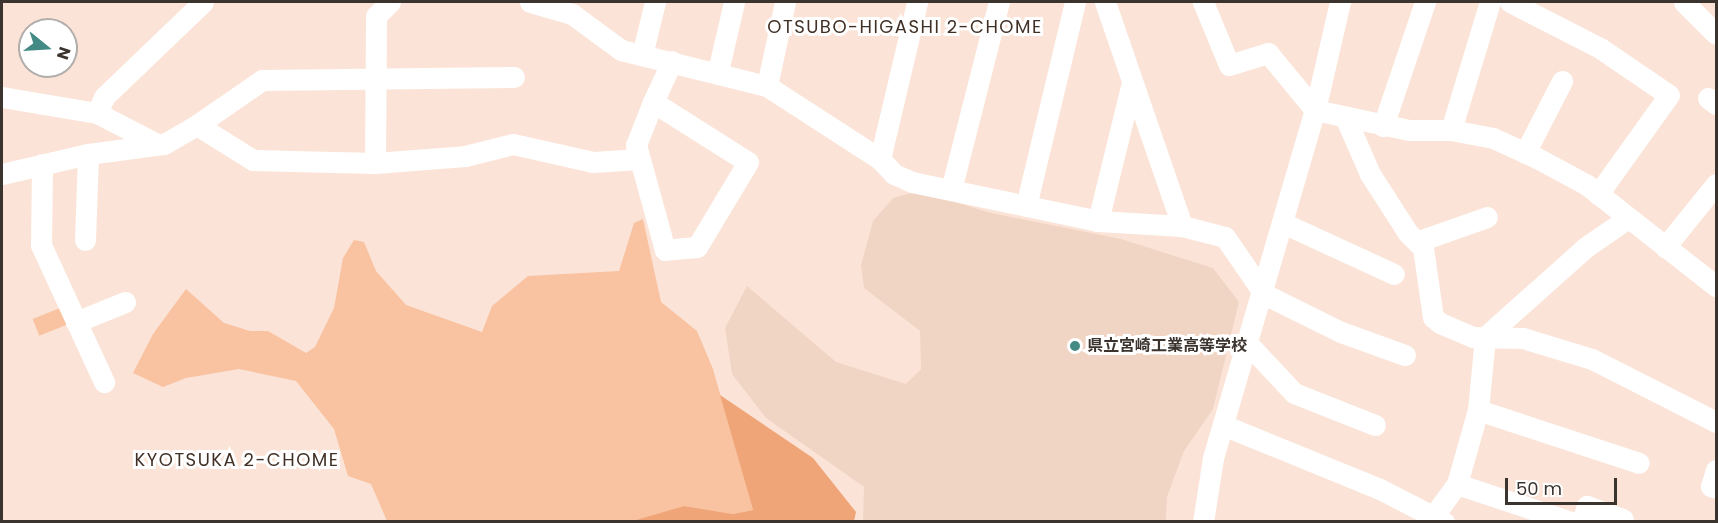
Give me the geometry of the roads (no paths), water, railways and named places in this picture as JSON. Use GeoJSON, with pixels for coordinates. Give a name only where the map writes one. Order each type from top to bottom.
{"type":"FeatureCollection","features":[{"type":"Feature","properties":{"kind":"street"},"geometry":{"type":"LineString","coordinates":[[97,112],[104,97],[203,2]]}},
{"type":"Feature","properties":{"kind":"street"},"geometry":{"type":"LineString","coordinates":[[375,163],[376,16],[390,2]]}},
{"type":"Feature","properties":{"kind":"street"},"geometry":{"type":"LineString","coordinates":[[530,2],[573,8],[621,50],[718,71],[767,86],[880,159],[894,174],[951,190],[1098,221],[1182,226],[1225,237],[1264,294],[1341,332],[1405,355]]}},
{"type":"Feature","properties":{"kind":"street"},"geometry":{"type":"LineString","coordinates":[[642,55],[655,2]]}},
{"type":"Feature","properties":{"kind":"street"},"geometry":{"type":"LineString","coordinates":[[718,71],[734,2]]}},
{"type":"Feature","properties":{"kind":"street"},"geometry":{"type":"LineString","coordinates":[[767,86],[785,2]]}},
{"type":"Feature","properties":{"kind":"street"},"geometry":{"type":"LineString","coordinates":[[880,159],[917,2]]}},
{"type":"Feature","properties":{"kind":"street"},"geometry":{"type":"LineString","coordinates":[[951,190],[999,2]]}},
{"type":"Feature","properties":{"kind":"street"},"geometry":{"type":"LineString","coordinates":[[1026,206],[1075,2]]}},
{"type":"Feature","properties":{"kind":"street"},"geometry":{"type":"LineString","coordinates":[[1104,2],[1182,226]]}},
{"type":"Feature","properties":{"kind":"street"},"geometry":{"type":"LineString","coordinates":[[1203,2],[1229,65],[1268,53],[1315,110],[1383,126],[1451,130],[1493,138],[1525,153],[1598,194],[1716,286]]}},
{"type":"Feature","properties":{"kind":"street"},"geometry":{"type":"LineString","coordinates":[[1203,522],[1223,425],[1264,294],[1315,110],[1340,2]]}},
{"type":"Feature","properties":{"kind":"street"},"geometry":{"type":"LineString","coordinates":[[1383,126],[1425,2]]}},
{"type":"Feature","properties":{"kind":"street"},"geometry":{"type":"LineString","coordinates":[[1451,130],[1491,2]]}},
{"type":"Feature","properties":{"kind":"street"},"geometry":{"type":"LineString","coordinates":[[1510,2],[1600,48],[1669,95],[1598,194]]}},
{"type":"Feature","properties":{"kind":"street"},"geometry":{"type":"LineString","coordinates":[[1684,2],[1716,34]]}},
{"type":"Feature","properties":{"kind":"street"},"geometry":{"type":"LineString","coordinates":[[653,102],[748,162],[697,247],[665,250],[636,145],[653,102],[672,61]]}},
{"type":"Feature","properties":{"kind":"street"},"geometry":{"type":"LineString","coordinates":[[2,174],[88,154],[155,143],[164,144],[197,125],[262,80],[514,77]]}},
{"type":"Feature","properties":{"kind":"street"},"geometry":{"type":"LineString","coordinates":[[1525,153],[1562,81]]}},
{"type":"Feature","properties":{"kind":"street"},"geometry":{"type":"LineString","coordinates":[[1098,221],[1132,82]]}},
{"type":"Feature","properties":{"kind":"street"},"geometry":{"type":"LineString","coordinates":[[2,97],[97,112],[155,143]]}},
{"type":"Feature","properties":{"kind":"street"},"geometry":{"type":"LineString","coordinates":[[1347,119],[1370,174],[1408,233],[1419,241],[1433,316],[1462,333],[1485,337],[1523,338],[1592,359],[1716,422]]}},
{"type":"Feature","properties":{"kind":"street"},"geometry":{"type":"LineString","coordinates":[[197,125],[253,160],[375,163],[465,156],[513,144],[593,162],[639,159]]}},
{"type":"Feature","properties":{"kind":"street"},"geometry":{"type":"LineString","coordinates":[[85,240],[88,154]]}},
{"type":"Feature","properties":{"kind":"street"},"geometry":{"type":"LineString","coordinates":[[42,164],[40,245],[104,382]]}},
{"type":"Feature","properties":{"kind":"street"},"geometry":{"type":"LineString","coordinates":[[1665,247],[1716,184]]}},
{"type":"Feature","properties":{"kind":"street"},"geometry":{"type":"LineString","coordinates":[[1419,241],[1487,217]]}},
{"type":"Feature","properties":{"kind":"street"},"geometry":{"type":"LineString","coordinates":[[1223,425],[1440,518],[1458,484],[1478,410],[1485,337],[1586,248],[1628,218]]}},
{"type":"Feature","properties":{"kind":"street"},"geometry":{"type":"LineString","coordinates":[[1283,224],[1394,274]]}},
{"type":"Feature","properties":{"kind":"street"},"geometry":{"type":"LineString","coordinates":[[76,322],[125,302]]}},
{"type":"Feature","properties":{"kind":"street"},"geometry":{"type":"LineString","coordinates":[[1248,344],[1294,393],[1375,426]]}},
{"type":"Feature","properties":{"kind":"street"},"geometry":{"type":"LineString","coordinates":[[1478,410],[1639,463]]}},
{"type":"Feature","properties":{"kind":"street"},"geometry":{"type":"LineString","coordinates":[[1716,470],[1711,486],[1716,488]]}},
{"type":"Feature","properties":{"kind":"street"},"geometry":{"type":"LineString","coordinates":[[1458,484],[1571,522]]}},
{"type":"Feature","properties":{"kind":"street"},"geometry":{"type":"LineString","coordinates":[[1582,522],[1587,506],[1623,519]]}},
{"type":"Feature","properties":{"kind":"place","name":"県立宮崎工業高等学校"},"geometry":{"type":"Point","coordinates":[1075,346]}},
{"type":"Feature","properties":{"kind":"district","name":"OTSUBO-HIGASHI 2-CHOME"},"geometry":{"type":"Point","coordinates":[905,27]}},
{"type":"Feature","properties":{"kind":"district","name":"KYOTSUKA 2-CHOME"},"geometry":{"type":"Point","coordinates":[237,460]}}]}
